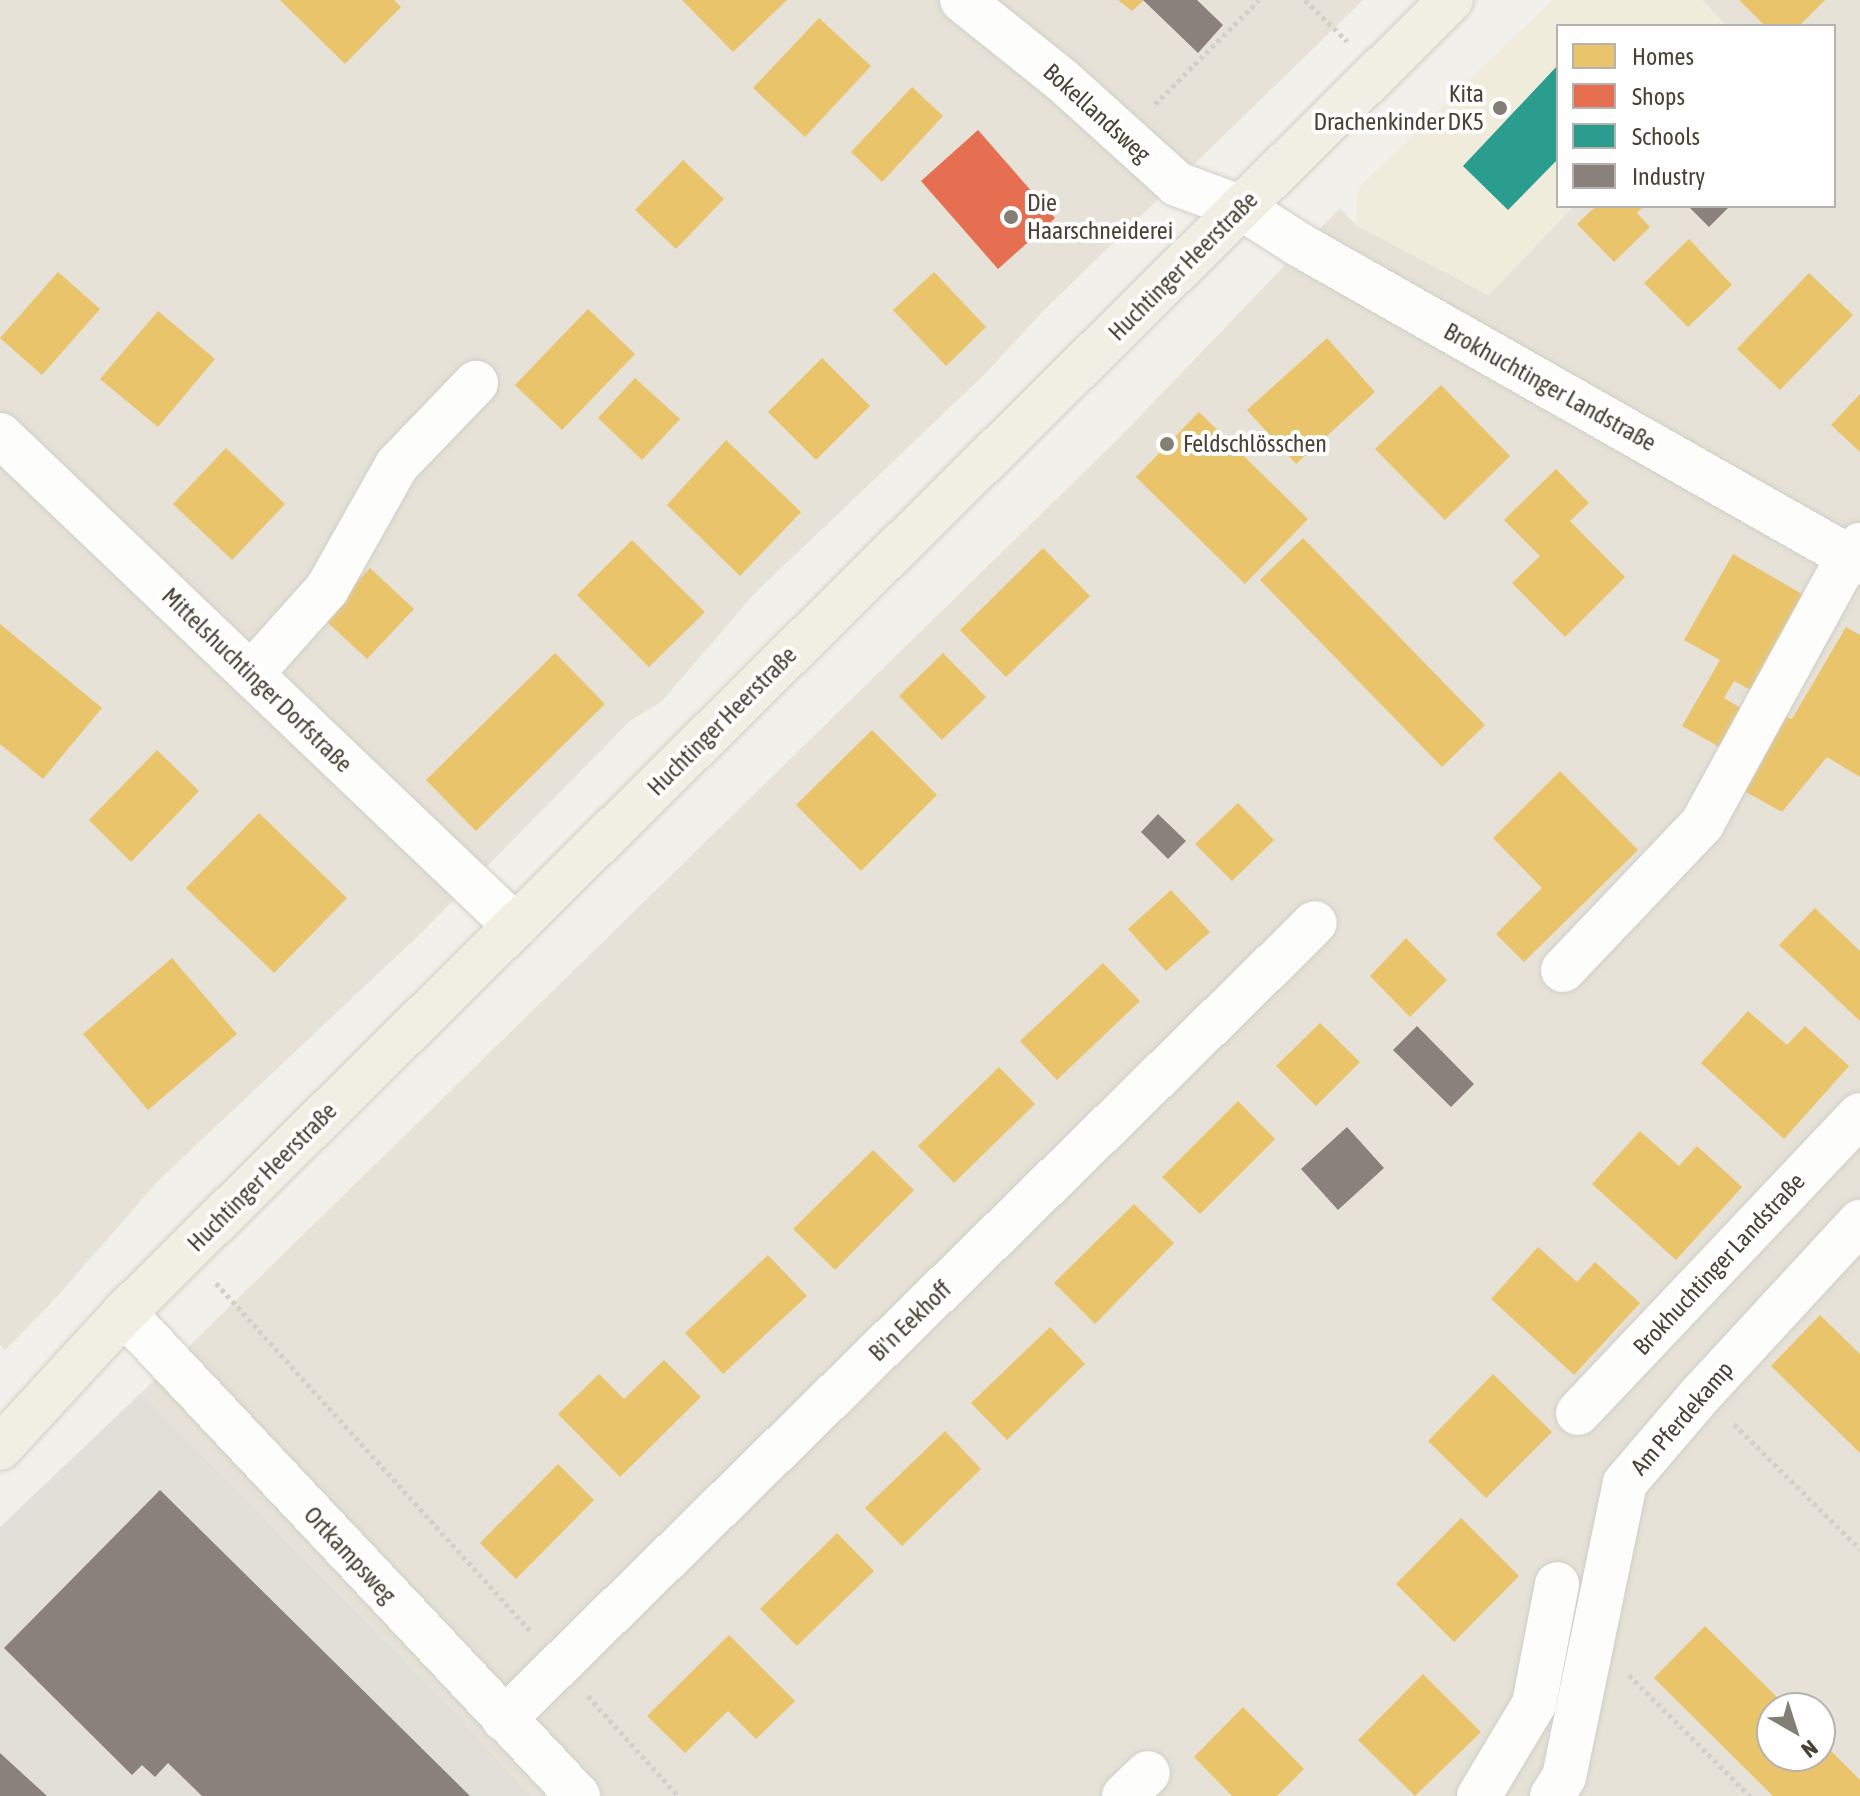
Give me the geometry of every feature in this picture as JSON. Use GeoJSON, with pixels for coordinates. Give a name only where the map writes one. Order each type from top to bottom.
{"type":"FeatureCollection","features":[{"type":"Feature","properties":{"kind":"main road","name":"Huchtinger Heerstraße"},"geometry":{"type":"LineString","coordinates":[[0,1448],[124,1313],[1451,0]]}},
{"type":"Feature","properties":{"kind":"street","name":"Bokellandsweg"},"geometry":{"type":"LineString","coordinates":[[962,0],[1062,80],[1177,184],[1242,208]]}},
{"type":"Feature","properties":{"kind":"street","name":"Brokhuchtinger Landstraße"},"geometry":{"type":"LineString","coordinates":[[1242,208],[1298,244],[1856,555]]}},
{"type":"Feature","properties":{"kind":"street"},"geometry":{"type":"LineString","coordinates":[[251,674],[327,589],[397,465],[476,383]]}},
{"type":"Feature","properties":{"kind":"street","name":"Mittelshuchtinger Dorfstraße"},"geometry":{"type":"LineString","coordinates":[[0,435],[515,926]]}},
{"type":"Feature","properties":{"kind":"street"},"geometry":{"type":"LineString","coordinates":[[1563,970],[1702,824],[1856,555]]}},
{"type":"Feature","properties":{"kind":"street","name":"Bi'n Eekhoff"},"geometry":{"type":"LineString","coordinates":[[504,1719],[1315,923]]}},
{"type":"Feature","properties":{"kind":"street","name":"Brokhuchtinger Landstraße"},"geometry":{"type":"LineString","coordinates":[[1578,1413],[1860,1115]]}},
{"type":"Feature","properties":{"kind":"street","name":"Am Pferdekamp"},"geometry":{"type":"LineString","coordinates":[[1552,1796],[1564,1777],[1595,1640],[1625,1483],[1702,1393],[1860,1222]]}},
{"type":"Feature","properties":{"kind":"street","name":"Ortkampsweg"},"geometry":{"type":"LineString","coordinates":[[124,1313],[578,1796]]}},
{"type":"Feature","properties":{"kind":"street"},"geometry":{"type":"LineString","coordinates":[[1479,1796],[1534,1704],[1557,1584]]}},
{"type":"Feature","properties":{"kind":"path"},"geometry":{"type":"LineString","coordinates":[[1124,136],[1259,0]]}},
{"type":"Feature","properties":{"kind":"path"},"geometry":{"type":"LineString","coordinates":[[1305,0],[1379,71]]}},
{"type":"Feature","properties":{"kind":"path"},"geometry":{"type":"LineString","coordinates":[[187,1251],[678,1796]]}},
{"type":"Feature","properties":{"kind":"path"},"geometry":{"type":"LineString","coordinates":[[1702,1393],[1860,1549]]}},
{"type":"Feature","properties":{"kind":"path"},"geometry":{"type":"LineString","coordinates":[[1595,1640],[1750,1796]]}},
{"type":"Feature","properties":{"kind":"shaded area"},"geometry":{"type":"Polygon","coordinates":[[[0,0],[1363,0],[1044,310],[986,373],[755,593],[661,702],[631,720],[420,934],[159,1180],[54,1300],[5,1350],[0,1345],[0,0]]]}},
{"type":"Feature","properties":{"kind":"shaded area","name":"Kita Drachenkinder DK5"},"geometry":{"type":"Polygon","coordinates":[[[1552,0],[1702,0],[1725,24],[1556,24],[1556,208],[1572,208],[1489,295],[1356,225],[1357,189],[1552,0]]]}},
{"type":"Feature","properties":{"kind":"shaded area"},"geometry":{"type":"Polygon","coordinates":[[[1702,0],[1860,0],[1860,1796],[531,1796],[451,1708],[141,1393],[1121,436],[1340,208],[1356,225],[1488,295],[1572,208],[1836,208],[1836,24],[1725,24],[1702,0]]]}},
{"type":"Feature","properties":{"kind":"shaded area"},"geometry":{"type":"Polygon","coordinates":[[[141,1393],[451,1708],[531,1796],[0,1796],[0,1527],[141,1393]]]}},
{"type":"Feature","properties":{"kind":"building: Homes"},"geometry":{"type":"Polygon","coordinates":[[[280,0],[394,0],[401,7],[345,64],[280,0]]]}},
{"type":"Feature","properties":{"kind":"building: Homes"},"geometry":{"type":"Polygon","coordinates":[[[682,0],[787,0],[733,52],[682,0]]]}},
{"type":"Feature","properties":{"kind":"building: Homes"},"geometry":{"type":"Polygon","coordinates":[[[1118,0],[1144,0],[1132,11],[1118,0]]]}},
{"type":"Feature","properties":{"kind":"building: Homes"},"geometry":{"type":"Polygon","coordinates":[[[1739,0],[1825,0],[1801,24],[1763,24],[1739,0]]]}},
{"type":"Feature","properties":{"kind":"building: Homes"},"geometry":{"type":"Polygon","coordinates":[[[819,18],[871,66],[805,137],[753,88],[819,18]]]}},
{"type":"Feature","properties":{"kind":"building: Homes"},"geometry":{"type":"Polygon","coordinates":[[[912,87],[943,116],[882,182],[851,152],[912,87]]]}},
{"type":"Feature","properties":{"kind":"building: Homes"},"geometry":{"type":"Polygon","coordinates":[[[683,160],[724,199],[676,249],[635,210],[683,160]]]}},
{"type":"Feature","properties":{"kind":"building: Homes"},"geometry":{"type":"Polygon","coordinates":[[[1594,208],[1642,208],[1637,213],[1650,227],[1614,262],[1577,224],[1594,208]]]}},
{"type":"Feature","properties":{"kind":"building: Homes"},"geometry":{"type":"Polygon","coordinates":[[[1689,239],[1732,285],[1688,327],[1644,283],[1689,239]]]}},
{"type":"Feature","properties":{"kind":"building: Homes"},"geometry":{"type":"Polygon","coordinates":[[[58,272],[100,309],[42,375],[0,338],[58,272]]]}},
{"type":"Feature","properties":{"kind":"building: Homes"},"geometry":{"type":"Polygon","coordinates":[[[934,272],[986,327],[946,366],[893,310],[934,272]]]}},
{"type":"Feature","properties":{"kind":"building: Homes"},"geometry":{"type":"Polygon","coordinates":[[[1809,273],[1853,315],[1780,390],[1737,349],[1809,273]]]}},
{"type":"Feature","properties":{"kind":"building: Homes"},"geometry":{"type":"Polygon","coordinates":[[[588,309],[635,354],[562,430],[515,385],[588,309]]]}},
{"type":"Feature","properties":{"kind":"building: Homes"},"geometry":{"type":"Polygon","coordinates":[[[158,311],[215,359],[158,427],[100,379],[158,311]]]}},
{"type":"Feature","properties":{"kind":"building: Homes"},"geometry":{"type":"Polygon","coordinates":[[[1327,338],[1375,392],[1296,464],[1247,410],[1327,338]]]}},
{"type":"Feature","properties":{"kind":"building: Homes"},"geometry":{"type":"Polygon","coordinates":[[[822,358],[870,406],[816,460],[768,412],[822,358]]]}},
{"type":"Feature","properties":{"kind":"building: Homes"},"geometry":{"type":"Polygon","coordinates":[[[635,378],[680,419],[642,460],[598,418],[635,378]]]}},
{"type":"Feature","properties":{"kind":"building: Homes"},"geometry":{"type":"Polygon","coordinates":[[[1441,385],[1510,456],[1445,520],[1375,449],[1441,385]]]}},
{"type":"Feature","properties":{"kind":"building: Homes"},"geometry":{"type":"Polygon","coordinates":[[[1860,394],[1860,452],[1831,425],[1860,394]]]}},
{"type":"Feature","properties":{"kind":"building: Homes"},"geometry":{"type":"Polygon","coordinates":[[[1199,412],[1308,519],[1245,584],[1136,477],[1199,412]]]}},
{"type":"Feature","properties":{"kind":"building: Homes"},"geometry":{"type":"Polygon","coordinates":[[[726,440],[801,512],[740,576],[667,505],[726,440]]]}},
{"type":"Feature","properties":{"kind":"building: Homes"},"geometry":{"type":"Polygon","coordinates":[[[226,448],[285,504],[232,560],[173,504],[226,448]]]}},
{"type":"Feature","properties":{"kind":"building: Homes"},"geometry":{"type":"Polygon","coordinates":[[[1556,469],[1589,503],[1570,521],[1625,577],[1565,637],[1512,583],[1540,556],[1504,520],[1556,469]]]}},
{"type":"Feature","properties":{"kind":"building: Homes"},"geometry":{"type":"Polygon","coordinates":[[[1303,538],[1485,725],[1442,767],[1260,580],[1303,538]]]}},
{"type":"Feature","properties":{"kind":"building: Homes"},"geometry":{"type":"Polygon","coordinates":[[[632,540],[705,612],[649,667],[577,595],[632,540]]]}},
{"type":"Feature","properties":{"kind":"building: Homes"},"geometry":{"type":"Polygon","coordinates":[[[1043,548],[1090,596],[1006,677],[960,630],[1043,548]]]}},
{"type":"Feature","properties":{"kind":"building: Homes"},"geometry":{"type":"Polygon","coordinates":[[[1733,554],[1814,601],[1760,695],[1734,681],[1724,698],[1754,716],[1732,754],[1682,726],[1720,660],[1684,640],[1733,554]]]}},
{"type":"Feature","properties":{"kind":"building: Homes"},"geometry":{"type":"Polygon","coordinates":[[[370,568],[414,609],[367,659],[323,618],[370,568]]]}},
{"type":"Feature","properties":{"kind":"building: Homes"},"geometry":{"type":"Polygon","coordinates":[[[0,624],[102,708],[43,779],[0,744],[0,624]]]}},
{"type":"Feature","properties":{"kind":"building: Homes"},"geometry":{"type":"Polygon","coordinates":[[[1846,627],[1860,635],[1860,777],[1827,757],[1782,812],[1737,787],[1778,715],[1792,719],[1846,627]]]}},
{"type":"Feature","properties":{"kind":"building: Homes"},"geometry":{"type":"Polygon","coordinates":[[[555,653],[605,704],[476,831],[426,780],[555,653]]]}},
{"type":"Feature","properties":{"kind":"building: Homes"},"geometry":{"type":"Polygon","coordinates":[[[943,653],[986,697],[942,740],[899,696],[943,653]]]}},
{"type":"Feature","properties":{"kind":"building: Homes"},"geometry":{"type":"Polygon","coordinates":[[[872,730],[937,795],[861,871],[796,805],[872,730]]]}},
{"type":"Feature","properties":{"kind":"building: Homes"},"geometry":{"type":"Polygon","coordinates":[[[157,750],[199,791],[131,862],[89,820],[157,750]]]}},
{"type":"Feature","properties":{"kind":"building: Homes"},"geometry":{"type":"Polygon","coordinates":[[[1560,771],[1638,850],[1524,962],[1496,934],[1542,888],[1493,838],[1560,771]]]}},
{"type":"Feature","properties":{"kind":"building: Homes"},"geometry":{"type":"Polygon","coordinates":[[[1238,803],[1274,840],[1232,881],[1195,844],[1238,803]]]}},
{"type":"Feature","properties":{"kind":"building: Homes"},"geometry":{"type":"Polygon","coordinates":[[[259,813],[347,898],[274,973],[186,888],[259,813]]]}},
{"type":"Feature","properties":{"kind":"building: Homes"},"geometry":{"type":"Polygon","coordinates":[[[1171,890],[1210,932],[1166,971],[1128,929],[1171,890]]]}},
{"type":"Feature","properties":{"kind":"building: Homes"},"geometry":{"type":"Polygon","coordinates":[[[1815,908],[1860,951],[1860,1021],[1779,945],[1815,908]]]}},
{"type":"Feature","properties":{"kind":"building: Homes"},"geometry":{"type":"Polygon","coordinates":[[[1406,938],[1447,980],[1410,1017],[1370,976],[1406,938]]]}},
{"type":"Feature","properties":{"kind":"building: Homes"},"geometry":{"type":"Polygon","coordinates":[[[172,958],[237,1034],[148,1110],[83,1034],[172,958]]]}},
{"type":"Feature","properties":{"kind":"building: Homes"},"geometry":{"type":"Polygon","coordinates":[[[1103,963],[1140,1001],[1057,1080],[1020,1041],[1103,963]]]}},
{"type":"Feature","properties":{"kind":"building: Homes"},"geometry":{"type":"Polygon","coordinates":[[[1748,1011],[1787,1045],[1805,1026],[1849,1066],[1784,1139],[1701,1063],[1748,1011]]]}},
{"type":"Feature","properties":{"kind":"building: Homes"},"geometry":{"type":"Polygon","coordinates":[[[1320,1023],[1360,1062],[1316,1106],[1276,1066],[1320,1023]]]}},
{"type":"Feature","properties":{"kind":"building: Homes"},"geometry":{"type":"Polygon","coordinates":[[[999,1067],[1035,1104],[954,1183],[918,1146],[999,1067]]]}},
{"type":"Feature","properties":{"kind":"building: Homes"},"geometry":{"type":"Polygon","coordinates":[[[1238,1101],[1275,1139],[1200,1214],[1162,1177],[1238,1101]]]}},
{"type":"Feature","properties":{"kind":"building: Homes"},"geometry":{"type":"Polygon","coordinates":[[[1640,1131],[1679,1166],[1697,1146],[1742,1187],[1676,1260],[1592,1184],[1640,1131]]]}},
{"type":"Feature","properties":{"kind":"building: Homes"},"geometry":{"type":"Polygon","coordinates":[[[873,1150],[914,1190],[835,1270],[793,1229],[873,1150]]]}},
{"type":"Feature","properties":{"kind":"building: Homes"},"geometry":{"type":"Polygon","coordinates":[[[1134,1204],[1174,1243],[1095,1324],[1054,1283],[1134,1204]]]}},
{"type":"Feature","properties":{"kind":"building: Homes"},"geometry":{"type":"Polygon","coordinates":[[[1538,1247],[1577,1282],[1595,1262],[1640,1303],[1574,1375],[1491,1299],[1538,1247]]]}},
{"type":"Feature","properties":{"kind":"building: Homes"},"geometry":{"type":"Polygon","coordinates":[[[768,1255],[807,1296],[723,1374],[685,1333],[768,1255]]]}},
{"type":"Feature","properties":{"kind":"building: Homes"},"geometry":{"type":"Polygon","coordinates":[[[1820,1315],[1860,1354],[1860,1453],[1771,1366],[1820,1315]]]}},
{"type":"Feature","properties":{"kind":"building: Homes"},"geometry":{"type":"Polygon","coordinates":[[[1050,1327],[1085,1364],[1007,1440],[971,1403],[1050,1327]]]}},
{"type":"Feature","properties":{"kind":"building: Homes"},"geometry":{"type":"Polygon","coordinates":[[[664,1360],[701,1397],[620,1477],[558,1414],[599,1374],[624,1399],[664,1360]]]}},
{"type":"Feature","properties":{"kind":"building: Homes"},"geometry":{"type":"Polygon","coordinates":[[[1493,1374],[1552,1432],[1486,1498],[1428,1441],[1493,1374]]]}},
{"type":"Feature","properties":{"kind":"building: Homes"},"geometry":{"type":"Polygon","coordinates":[[[945,1431],[981,1469],[902,1546],[865,1508],[945,1431]]]}},
{"type":"Feature","properties":{"kind":"building: Homes"},"geometry":{"type":"Polygon","coordinates":[[[558,1464],[594,1500],[516,1579],[480,1543],[558,1464]]]}},
{"type":"Feature","properties":{"kind":"building: Homes"},"geometry":{"type":"Polygon","coordinates":[[[1461,1518],[1519,1576],[1454,1642],[1396,1584],[1461,1518]]]}},
{"type":"Feature","properties":{"kind":"building: Homes"},"geometry":{"type":"Polygon","coordinates":[[[837,1533],[874,1571],[797,1646],[760,1609],[837,1533]]]}},
{"type":"Feature","properties":{"kind":"building: Homes"},"geometry":{"type":"Polygon","coordinates":[[[1705,1626],[1772,1692],[1756,1692],[1756,1772],[1836,1772],[1836,1756],[1860,1780],[1860,1796],[1773,1796],[1654,1678],[1705,1626]]]}},
{"type":"Feature","properties":{"kind":"building: Homes"},"geometry":{"type":"Polygon","coordinates":[[[729,1635],[795,1701],[756,1739],[728,1711],[685,1753],[647,1716],[729,1635]]]}},
{"type":"Feature","properties":{"kind":"building: Homes"},"geometry":{"type":"Polygon","coordinates":[[[1423,1674],[1481,1732],[1415,1796],[1358,1740],[1423,1674]]]}},
{"type":"Feature","properties":{"kind":"building: Homes"},"geometry":{"type":"Polygon","coordinates":[[[1243,1707],[1304,1769],[1277,1796],[1232,1796],[1194,1757],[1243,1707]]]}},
{"type":"Feature","properties":{"kind":"building: Shops"},"geometry":{"type":"Polygon","coordinates":[[[978,130],[1055,218],[998,269],[921,181],[978,130]]]}},
{"type":"Feature","properties":{"kind":"building: Schools"},"geometry":{"type":"Polygon","coordinates":[[[1556,67],[1556,161],[1508,210],[1463,166],[1556,67]]]}},
{"type":"Feature","properties":{"kind":"building: Industry"},"geometry":{"type":"Polygon","coordinates":[[[1143,0],[1197,0],[1223,25],[1198,53],[1143,0]]]}},
{"type":"Feature","properties":{"kind":"building: Industry"},"geometry":{"type":"Polygon","coordinates":[[[1690,208],[1728,208],[1709,227],[1690,208]]]}},
{"type":"Feature","properties":{"kind":"building: Industry"},"geometry":{"type":"Polygon","coordinates":[[[1158,814],[1186,841],[1168,859],[1141,832],[1158,814]]]}},
{"type":"Feature","properties":{"kind":"building: Industry"},"geometry":{"type":"Polygon","coordinates":[[[1417,1026],[1474,1084],[1451,1107],[1393,1050],[1417,1026]]]}},
{"type":"Feature","properties":{"kind":"building: Industry"},"geometry":{"type":"Polygon","coordinates":[[[1347,1127],[1384,1168],[1338,1210],[1301,1169],[1347,1127]]]}},
{"type":"Feature","properties":{"kind":"building: Industry"},"geometry":{"type":"Polygon","coordinates":[[[160,1490],[470,1796],[202,1796],[168,1763],[155,1777],[142,1765],[132,1775],[4,1648],[160,1490]]]}},
{"type":"Feature","properties":{"kind":"building: Industry"},"geometry":{"type":"Polygon","coordinates":[[[0,1753],[47,1796],[0,1796],[0,1753]]]}},
{"type":"Feature","properties":{"kind":"place","name":"Kita Drachenkinder DK5"},"geometry":{"type":"Point","coordinates":[1500,108]}},
{"type":"Feature","properties":{"kind":"place","name":"Die Haarschneiderei"},"geometry":{"type":"Point","coordinates":[1011,217]}},
{"type":"Feature","properties":{"kind":"place","name":"Feldschlösschen"},"geometry":{"type":"Point","coordinates":[1167,444]}}]}
